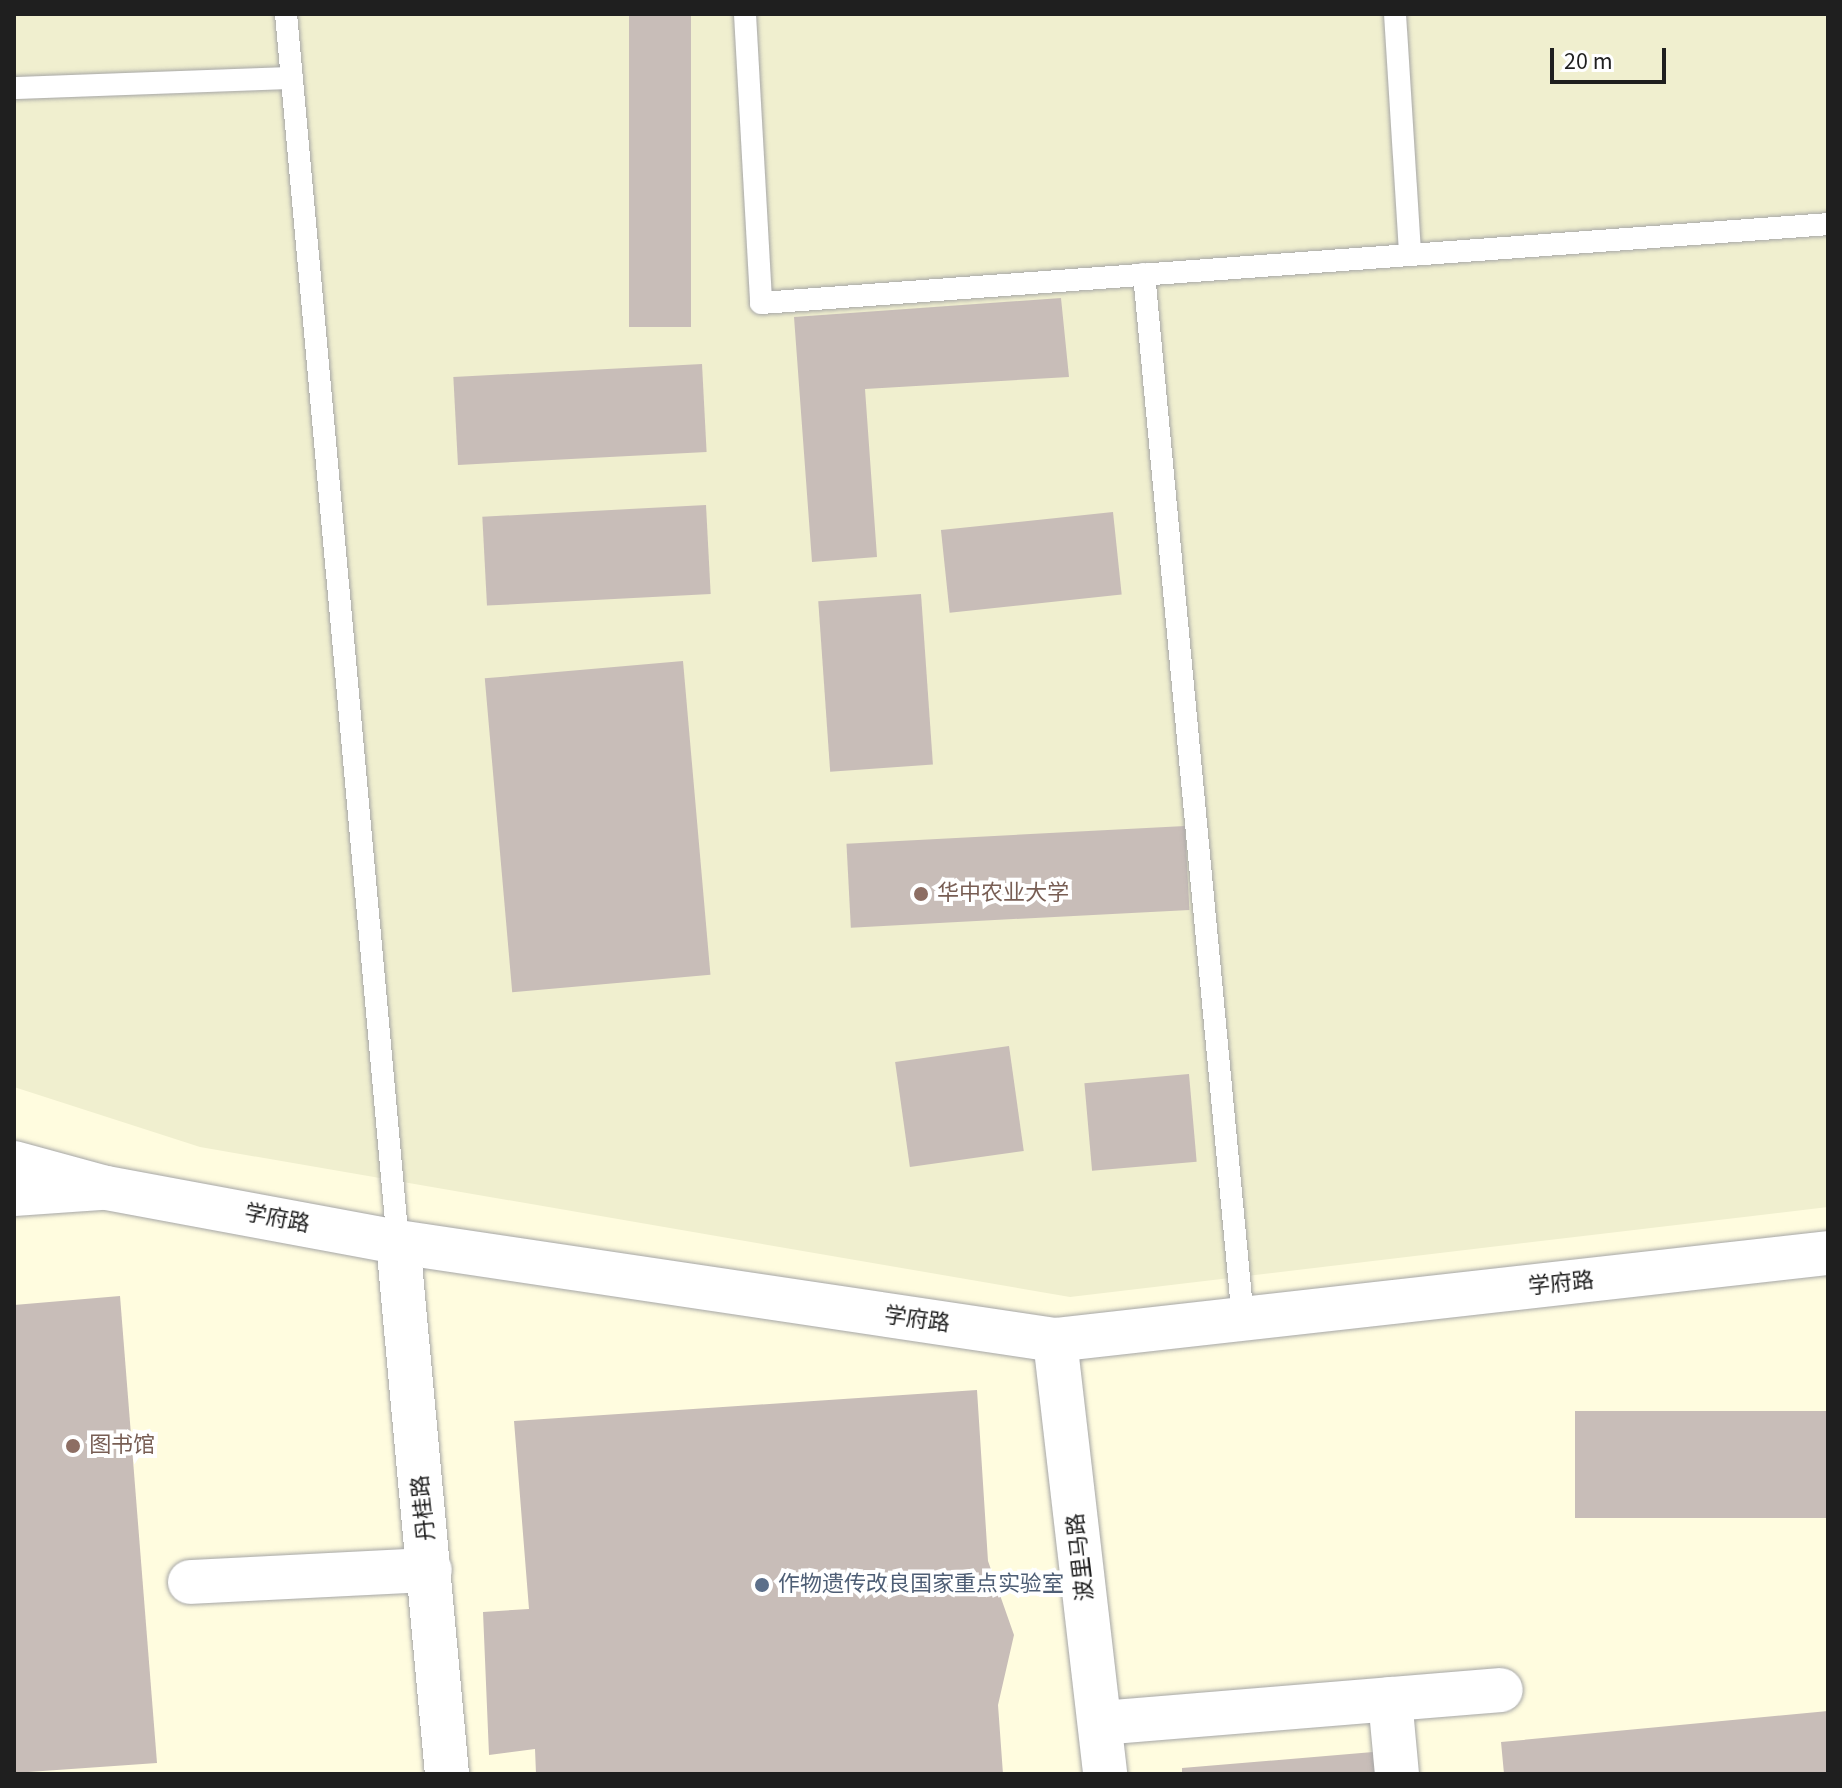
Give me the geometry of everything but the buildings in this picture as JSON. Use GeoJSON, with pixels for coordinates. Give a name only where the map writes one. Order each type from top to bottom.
{"type":"FeatureCollection","features":[{"type":"Feature","properties":{"kind":"street","name":"学府路"},"geometry":{"type":"LineString","coordinates":[[14,1163],[106,1188],[398,1242],[1055,1340],[1828,1253]]}},
{"type":"Feature","properties":{"kind":"street"},"geometry":{"type":"LineString","coordinates":[[14,1194],[106,1188]]}},
{"type":"Feature","properties":{"kind":"street","name":"丹桂路"},"geometry":{"type":"LineString","coordinates":[[398,1242],[447,1774]]}},
{"type":"Feature","properties":{"kind":"street","name":"波里马路"},"geometry":{"type":"LineString","coordinates":[[1055,1340],[1105,1774]]}},
{"type":"Feature","properties":{"kind":"street"},"geometry":{"type":"LineString","coordinates":[[190,1582],[430,1570]]}},
{"type":"Feature","properties":{"kind":"street"},"geometry":{"type":"LineString","coordinates":[[1100,1723],[1501,1690]]}},
{"type":"Feature","properties":{"kind":"street"},"geometry":{"type":"LineString","coordinates":[[1390,1699],[1397,1774]]}},
{"type":"Feature","properties":{"kind":"lane"},"geometry":{"type":"LineString","coordinates":[[286,14],[398,1242]]}},
{"type":"Feature","properties":{"kind":"lane"},"geometry":{"type":"LineString","coordinates":[[745,14],[761,303],[1828,224]]}},
{"type":"Feature","properties":{"kind":"lane"},"geometry":{"type":"LineString","coordinates":[[1395,14],[1410,255]]}},
{"type":"Feature","properties":{"kind":"lane"},"geometry":{"type":"LineString","coordinates":[[14,88],[292,78]]}},
{"type":"Feature","properties":{"kind":"lane"},"geometry":{"type":"LineString","coordinates":[[1144,274],[1243,1319]]}},
{"type":"Feature","properties":{"kind":"shaded area","name":"华中农业大学"},"geometry":{"type":"Polygon","coordinates":[[[14,14],[1828,14],[1828,1774],[14,1774],[14,14]]]}},
{"type":"Feature","properties":{"kind":"green space","name":"华中农业大学"},"geometry":{"type":"Polygon","coordinates":[[[14,14],[1828,14],[1828,1207],[1070,1297],[200,1147],[14,1087],[14,14]]]}},
{"type":"Feature","properties":{"kind":"place","name":"华中农业大学"},"geometry":{"type":"Point","coordinates":[921,894]}},
{"type":"Feature","properties":{"kind":"place","name":"图书馆"},"geometry":{"type":"Point","coordinates":[73,1446]}},
{"type":"Feature","properties":{"kind":"place","name":"作物遗传改良国家重点实验室"},"geometry":{"type":"Point","coordinates":[762,1585]}}]}
